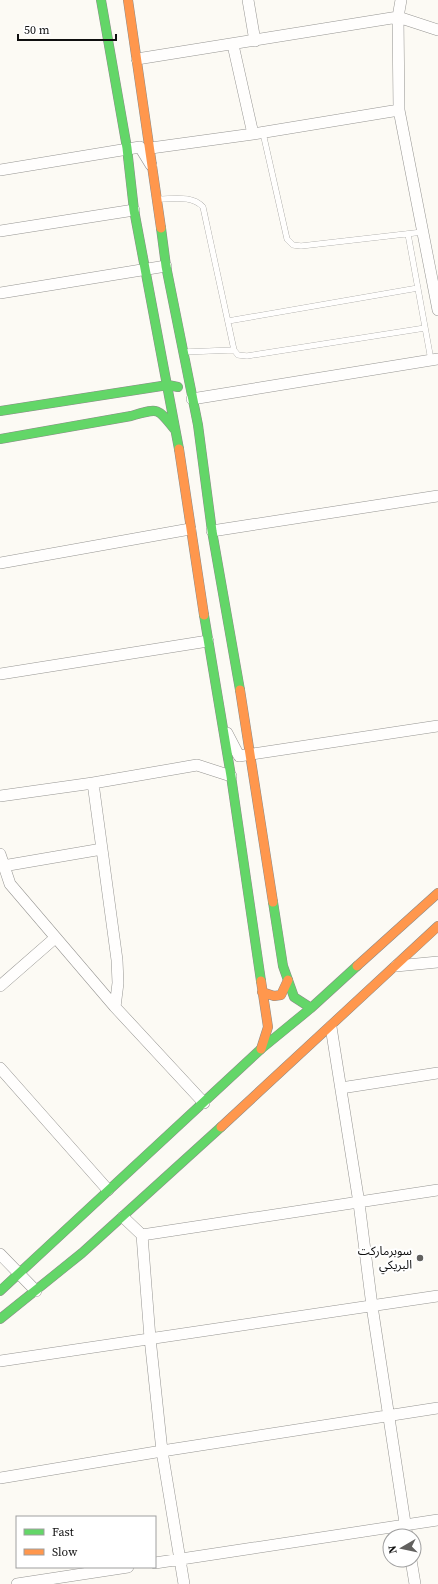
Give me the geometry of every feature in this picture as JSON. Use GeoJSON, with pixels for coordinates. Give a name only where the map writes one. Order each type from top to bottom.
{"type":"FeatureCollection","features":[{"type":"Feature","properties":{"kind":"street"},"geometry":{"type":"LineString","coordinates":[[101,0],[127,148],[134,210],[176,431],[190,529],[231,776],[268,1027],[261,1049]]}},
{"type":"Feature","properties":{"kind":"street"},"geometry":{"type":"LineString","coordinates":[[128,0],[151,148],[166,266],[198,425],[212,531],[251,754],[283,966],[294,997],[311,1008]]}},
{"type":"Feature","properties":{"kind":"street"},"geometry":{"type":"LineString","coordinates":[[248,0],[255,41]]}},
{"type":"Feature","properties":{"kind":"street"},"geometry":{"type":"LineString","coordinates":[[401,0],[398,17],[400,110],[438,310]]}},
{"type":"Feature","properties":{"kind":"street"},"geometry":{"type":"LineString","coordinates":[[137,59],[233,45],[398,17],[438,30]]}},
{"type":"Feature","properties":{"kind":"street"},"geometry":{"type":"LineString","coordinates":[[233,45],[258,133]]}},
{"type":"Feature","properties":{"kind":"street"},"geometry":{"type":"LineString","coordinates":[[151,148],[258,133],[400,110]]}},
{"type":"Feature","properties":{"kind":"street"},"geometry":{"type":"LineString","coordinates":[[0,170],[140,147],[153,168]]}},
{"type":"Feature","properties":{"kind":"street"},"geometry":{"type":"LineString","coordinates":[[0,231],[134,210]]}},
{"type":"Feature","properties":{"kind":"street"},"geometry":{"type":"LineString","coordinates":[[0,293],[166,266]]}},
{"type":"Feature","properties":{"kind":"street"},"geometry":{"type":"LineString","coordinates":[[192,399],[434,359]]}},
{"type":"Feature","properties":{"kind":"street"},"geometry":{"type":"LineString","coordinates":[[0,411],[168,385],[179,388],[198,425]]}},
{"type":"Feature","properties":{"kind":"street"},"geometry":{"type":"LineString","coordinates":[[126,391],[134,401],[134,409],[131,416]]}},
{"type":"Feature","properties":{"kind":"street"},"geometry":{"type":"LineString","coordinates":[[0,439],[131,416],[152,410],[161,412],[176,431]]}},
{"type":"Feature","properties":{"kind":"street"},"geometry":{"type":"LineString","coordinates":[[212,531],[438,496]]}},
{"type":"Feature","properties":{"kind":"street"},"geometry":{"type":"LineString","coordinates":[[0,562],[190,529]]}},
{"type":"Feature","properties":{"kind":"street"},"geometry":{"type":"LineString","coordinates":[[0,674],[208,641]]}},
{"type":"Feature","properties":{"kind":"street"},"geometry":{"type":"LineString","coordinates":[[222,724],[239,756],[438,726]]}},
{"type":"Feature","properties":{"kind":"street"},"geometry":{"type":"LineString","coordinates":[[0,796],[93,783],[197,765],[231,776]]}},
{"type":"Feature","properties":{"kind":"street"},"geometry":{"type":"LineString","coordinates":[[93,783],[117,960],[118,983],[115,1007]]}},
{"type":"Feature","properties":{"kind":"street"},"geometry":{"type":"LineString","coordinates":[[3,866],[102,849]]}},
{"type":"Feature","properties":{"kind":"street"},"geometry":{"type":"LineString","coordinates":[[0,854],[10,884],[115,1007],[204,1103]]}},
{"type":"Feature","properties":{"kind":"street"},"geometry":{"type":"LineString","coordinates":[[0,1291],[261,1049],[311,1008],[438,893]]}},
{"type":"Feature","properties":{"kind":"street"},"geometry":{"type":"LineString","coordinates":[[0,1320],[123,1217],[331,1027],[438,926]]}},
{"type":"Feature","properties":{"kind":"street"},"geometry":{"type":"LineString","coordinates":[[0,986],[55,938]]}},
{"type":"Feature","properties":{"kind":"street"},"geometry":{"type":"LineString","coordinates":[[396,966],[438,962]]}},
{"type":"Feature","properties":{"kind":"street"},"geometry":{"type":"LineString","coordinates":[[262,992],[274,996],[281,995],[288,980]]}},
{"type":"Feature","properties":{"kind":"street"},"geometry":{"type":"LineString","coordinates":[[331,1027],[359,1203],[372,1306],[406,1528]]}},
{"type":"Feature","properties":{"kind":"street"},"geometry":{"type":"LineString","coordinates":[[0,1068],[108,1190]]}},
{"type":"Feature","properties":{"kind":"street"},"geometry":{"type":"LineString","coordinates":[[341,1088],[438,1073]]}},
{"type":"Feature","properties":{"kind":"street"},"geometry":{"type":"LineString","coordinates":[[142,1236],[438,1190]]}},
{"type":"Feature","properties":{"kind":"street"},"geometry":{"type":"LineString","coordinates":[[123,1217],[142,1236],[150,1338],[162,1451],[184,1584]]}},
{"type":"Feature","properties":{"kind":"street"},"geometry":{"type":"LineString","coordinates":[[0,1254],[36,1291]]}},
{"type":"Feature","properties":{"kind":"street"},"geometry":{"type":"LineString","coordinates":[[0,1361],[438,1296]]}},
{"type":"Feature","properties":{"kind":"street"},"geometry":{"type":"LineString","coordinates":[[0,1478],[438,1408]]}},
{"type":"Feature","properties":{"kind":"street"},"geometry":{"type":"LineString","coordinates":[[415,1528],[438,1520]]}},
{"type":"Feature","properties":{"kind":"street"},"geometry":{"type":"LineString","coordinates":[[156,1563],[382,1534]]}},
{"type":"Feature","properties":{"kind":"street"},"geometry":{"type":"LineString","coordinates":[[17,1584],[121,1568]]}},
{"type":"Feature","properties":{"kind":"street"},"geometry":{"type":"LineString","coordinates":[[412,1568],[415,1584]]}},
{"type":"Feature","properties":{"kind":"lane"},"geometry":{"type":"LineString","coordinates":[[258,133],[287,239],[293,245],[302,246],[423,232]]}},
{"type":"Feature","properties":{"kind":"lane"},"geometry":{"type":"LineString","coordinates":[[158,199],[189,199],[197,201],[203,207],[234,350],[238,355],[247,356],[425,328]]}},
{"type":"Feature","properties":{"kind":"lane"},"geometry":{"type":"LineString","coordinates":[[408,234],[425,328],[434,359]]}},
{"type":"Feature","properties":{"kind":"lane"},"geometry":{"type":"LineString","coordinates":[[228,321],[418,288]]}},
{"type":"Feature","properties":{"kind":"lane"},"geometry":{"type":"LineString","coordinates":[[183,352],[234,350]]}},
{"type":"Feature","properties":{"kind":"traffic: fast"},"geometry":{"type":"LineString","coordinates":[[101,0],[127,148],[134,210],[179,449]]}},
{"type":"Feature","properties":{"kind":"traffic: fast"},"geometry":{"type":"LineString","coordinates":[[161,228],[166,266],[198,425],[212,531],[240,690]]}},
{"type":"Feature","properties":{"kind":"traffic: fast"},"geometry":{"type":"LineString","coordinates":[[0,411],[168,385],[178,387]]}},
{"type":"Feature","properties":{"kind":"traffic: fast"},"geometry":{"type":"LineString","coordinates":[[0,439],[152,411],[161,413],[175,430]]}},
{"type":"Feature","properties":{"kind":"traffic: fast"},"geometry":{"type":"LineString","coordinates":[[204,615],[231,776],[261,981]]}},
{"type":"Feature","properties":{"kind":"traffic: fast"},"geometry":{"type":"LineString","coordinates":[[273,902],[283,966],[294,997],[311,1008]]}},
{"type":"Feature","properties":{"kind":"traffic: fast"},"geometry":{"type":"LineString","coordinates":[[0,1291],[261,1049],[311,1008],[357,966]]}},
{"type":"Feature","properties":{"kind":"traffic: fast"},"geometry":{"type":"LineString","coordinates":[[0,1319],[82,1253],[221,1127]]}},
{"type":"Feature","properties":{"kind":"traffic: slow"},"geometry":{"type":"LineString","coordinates":[[128,0],[161,228]]}},
{"type":"Feature","properties":{"kind":"traffic: slow"},"geometry":{"type":"LineString","coordinates":[[179,449],[204,615]]}},
{"type":"Feature","properties":{"kind":"traffic: slow"},"geometry":{"type":"LineString","coordinates":[[240,690],[273,902]]}},
{"type":"Feature","properties":{"kind":"traffic: slow"},"geometry":{"type":"LineString","coordinates":[[357,966],[438,893]]}},
{"type":"Feature","properties":{"kind":"traffic: slow"},"geometry":{"type":"LineString","coordinates":[[221,1127],[438,926]]}},
{"type":"Feature","properties":{"kind":"traffic: slow"},"geometry":{"type":"LineString","coordinates":[[262,992],[274,996],[281,995],[288,980]]}},
{"type":"Feature","properties":{"kind":"traffic: slow"},"geometry":{"type":"LineString","coordinates":[[261,981],[268,1027],[261,1049]]}},
{"type":"Feature","properties":{"kind":"place","name":"سوبرماركت البريكي"},"geometry":{"type":"Point","coordinates":[420,1258]}}]}
